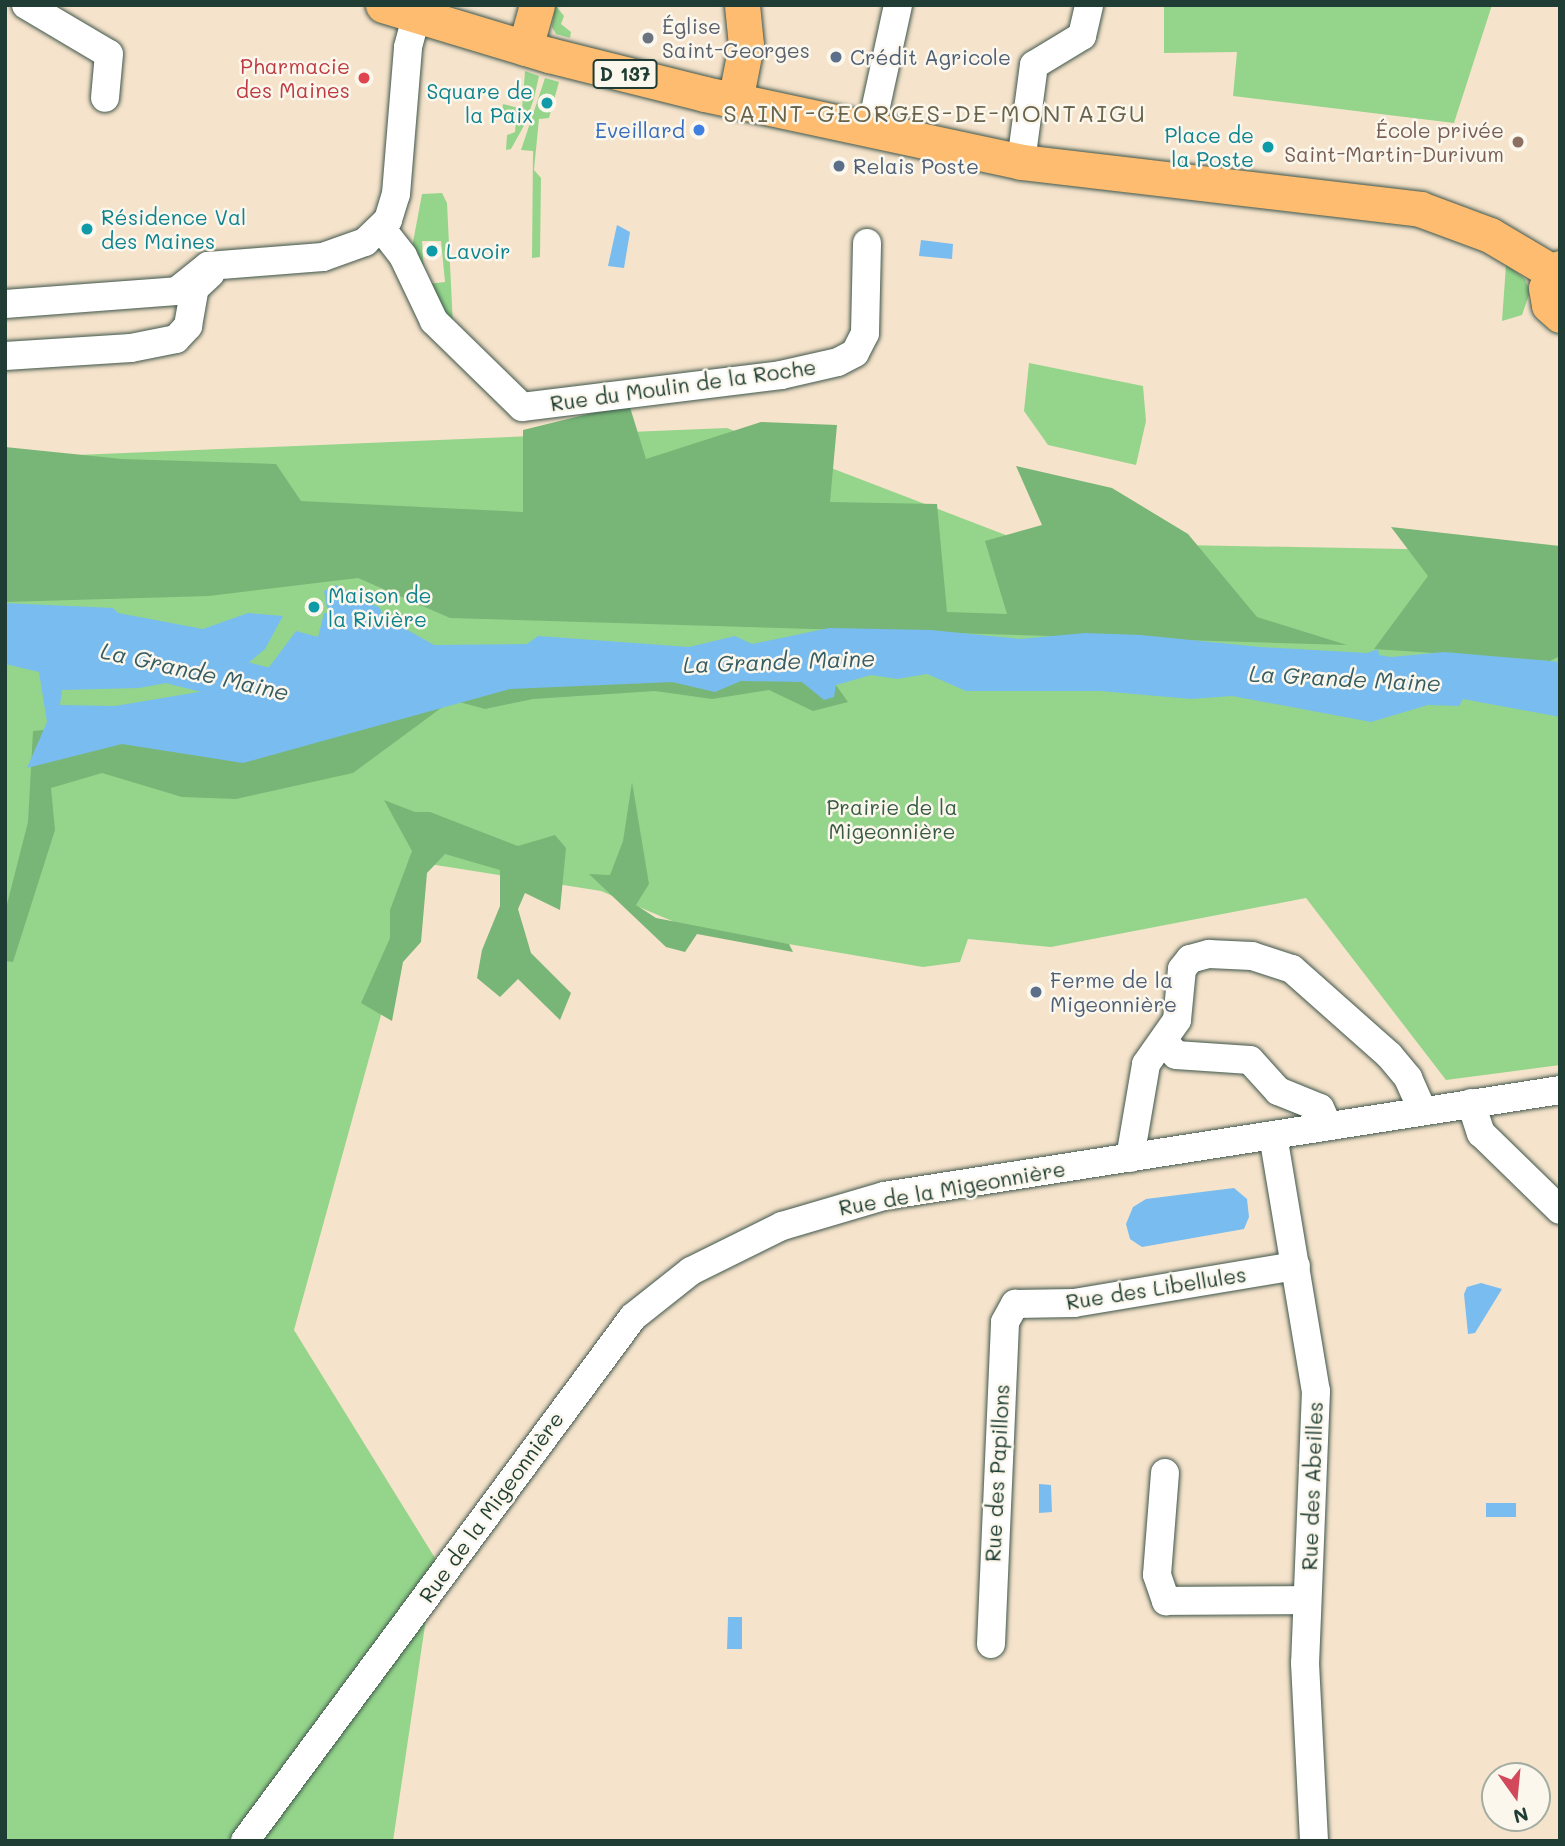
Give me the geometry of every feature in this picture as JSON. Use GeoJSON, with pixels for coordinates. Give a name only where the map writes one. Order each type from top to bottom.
{"type":"FeatureCollection","features":[{"type":"Feature","properties":{"kind":"main road","name":"D 137"},"geometry":{"type":"LineString","coordinates":[[383,5],[416,17],[525,47],[735,101],[1021,162],[1420,209],[1490,235],[1557,270]]}},
{"type":"Feature","properties":{"kind":"main road"},"geometry":{"type":"LineString","coordinates":[[525,47],[537,5]]}},
{"type":"Feature","properties":{"kind":"main road"},"geometry":{"type":"LineString","coordinates":[[735,101],[746,45],[742,5]]}},
{"type":"Feature","properties":{"kind":"main road"},"geometry":{"type":"LineString","coordinates":[[1557,270],[1546,297],[1560,315]]}},
{"type":"Feature","properties":{"kind":"street"},"geometry":{"type":"LineString","coordinates":[[26,5],[110,54],[105,98]]}},
{"type":"Feature","properties":{"kind":"street"},"geometry":{"type":"LineString","coordinates":[[871,129],[898,5]]}},
{"type":"Feature","properties":{"kind":"street"},"geometry":{"type":"LineString","coordinates":[[1021,162],[1034,65],[1082,36],[1089,5]]}},
{"type":"Feature","properties":{"kind":"street"},"geometry":{"type":"LineString","coordinates":[[5,304],[177,291],[208,266],[337,255],[382,229],[399,181],[408,47],[416,17]]}},
{"type":"Feature","properties":{"kind":"street","name":"Rue du Moulin de la Roche"},"geometry":{"type":"LineString","coordinates":[[382,229],[403,256],[434,321],[522,407],[781,375],[838,362],[855,353],[865,333],[867,243]]}},
{"type":"Feature","properties":{"kind":"street"},"geometry":{"type":"LineString","coordinates":[[5,356],[131,348],[176,339],[188,327],[195,288],[221,263]]}},
{"type":"Feature","properties":{"kind":"street"},"geometry":{"type":"LineString","coordinates":[[1130,1158],[1146,1064],[1177,1020],[1180,976],[1190,960],[1230,952],[1292,969],[1363,1028],[1408,1077],[1423,1111]]}},
{"type":"Feature","properties":{"kind":"street"},"geometry":{"type":"LineString","coordinates":[[1164,1041],[1176,1055],[1250,1059],[1278,1091],[1320,1108],[1328,1126]]}},
{"type":"Feature","properties":{"kind":"street","name":"Rue de la Migeonnière"},"geometry":{"type":"LineString","coordinates":[[245,1841],[547,1429],[633,1317],[664,1288],[732,1249],[831,1210],[884,1196],[1560,1090]]}},
{"type":"Feature","properties":{"kind":"street"},"geometry":{"type":"LineString","coordinates":[[1471,1103],[1481,1133],[1560,1210]]}},
{"type":"Feature","properties":{"kind":"street","name":"Rue des Abeilles"},"geometry":{"type":"LineString","coordinates":[[1273,1135],[1316,1391],[1307,1601],[1314,1841]]}},
{"type":"Feature","properties":{"kind":"street","name":"Rue des Libellules"},"geometry":{"type":"LineString","coordinates":[[1015,1304],[1074,1303],[1296,1266]]}},
{"type":"Feature","properties":{"kind":"street","name":"Rue des Papillons"},"geometry":{"type":"LineString","coordinates":[[991,1644],[1005,1322],[1015,1304]]}},
{"type":"Feature","properties":{"kind":"street"},"geometry":{"type":"LineString","coordinates":[[1164,1473],[1157,1575],[1166,1601],[1307,1601]]}},
{"type":"Feature","properties":{"kind":"green space"},"geometry":{"type":"Polygon","coordinates":[[[555,5],[564,16],[561,24],[571,32],[570,38],[556,34],[552,27],[555,5]]]}},
{"type":"Feature","properties":{"kind":"green space"},"geometry":{"type":"Polygon","coordinates":[[[1164,5],[1492,5],[1454,123],[1233,96],[1237,52],[1164,53],[1164,5]]]}},
{"type":"Feature","properties":{"kind":"green space"},"geometry":{"type":"Polygon","coordinates":[[[525,71],[539,76],[534,98],[526,122],[511,149],[506,150],[507,135],[515,132],[516,121],[501,119],[503,104],[522,109],[525,71]]]}},
{"type":"Feature","properties":{"kind":"green space"},"geometry":{"type":"Polygon","coordinates":[[[545,78],[559,82],[549,118],[539,119],[534,170],[541,178],[540,257],[532,258],[533,151],[521,150],[545,78]]]}},
{"type":"Feature","properties":{"kind":"green space"},"geometry":{"type":"Polygon","coordinates":[[[442,193],[447,203],[453,326],[427,284],[445,282],[441,241],[422,241],[424,272],[411,253],[422,194],[442,193]]]}},
{"type":"Feature","properties":{"kind":"green space"},"geometry":{"type":"Polygon","coordinates":[[[1506,265],[1525,279],[1530,292],[1522,315],[1502,321],[1506,265]]]}},
{"type":"Feature","properties":{"kind":"green space"},"geometry":{"type":"Polygon","coordinates":[[[1029,363],[1143,386],[1146,421],[1136,465],[1048,445],[1024,411],[1029,363]]]}},
{"type":"Feature","properties":{"kind":"green space"},"geometry":{"type":"Polygon","coordinates":[[[629,404],[646,459],[761,422],[837,425],[830,502],[937,504],[947,612],[1007,614],[985,541],[1042,525],[1016,466],[1112,488],[1188,534],[1257,617],[1347,645],[450,618],[358,578],[209,596],[5,602],[5,447],[122,459],[276,464],[301,501],[523,512],[523,430],[629,404]]]}},
{"type":"Feature","properties":{"kind":"green space","name":"Prairie de la Migeonnière"},"geometry":{"type":"Polygon","coordinates":[[[727,428],[1024,542],[1560,552],[1560,1065],[1446,1080],[1306,898],[1051,947],[968,939],[960,962],[923,967],[684,926],[601,891],[423,863],[294,1330],[435,1558],[393,1841],[5,1841],[5,458],[727,428]]]}},
{"type":"Feature","properties":{"kind":"green space"},"geometry":{"type":"Polygon","coordinates":[[[1391,527],[1560,546],[1560,656],[1550,661],[1374,649],[1428,576],[1391,527]]]}},
{"type":"Feature","properties":{"kind":"green space"},"geometry":{"type":"Polygon","coordinates":[[[826,671],[848,702],[813,711],[769,690],[712,699],[655,691],[533,699],[485,709],[452,700],[353,773],[236,799],[182,797],[102,773],[51,788],[55,830],[13,962],[5,961],[5,912],[28,822],[33,731],[462,687],[826,671]]]}},
{"type":"Feature","properties":{"kind":"green space"},"geometry":{"type":"Polygon","coordinates":[[[632,782],[649,884],[636,905],[656,918],[789,944],[793,952],[697,934],[685,952],[666,947],[589,874],[610,875],[623,841],[632,782]]]}},
{"type":"Feature","properties":{"kind":"green space"},"geometry":{"type":"Polygon","coordinates":[[[384,800],[415,812],[430,812],[518,846],[555,835],[566,848],[560,910],[525,893],[518,909],[531,953],[571,993],[560,1020],[518,979],[500,997],[477,978],[482,950],[500,906],[500,870],[445,854],[427,873],[421,942],[403,962],[392,1021],[361,1003],[390,938],[390,910],[412,851],[384,800]]]}},
{"type":"Feature","properties":{"kind":"water"},"geometry":{"type":"Polygon","coordinates":[[[617,225],[630,232],[624,268],[608,266],[617,225]]]}},
{"type":"Feature","properties":{"kind":"water"},"geometry":{"type":"Polygon","coordinates":[[[921,240],[953,244],[952,259],[919,256],[921,240]]]}},
{"type":"Feature","properties":{"kind":"water"},"geometry":{"type":"Polygon","coordinates":[[[336,585],[380,608],[383,616],[434,645],[527,644],[538,636],[689,647],[735,636],[752,644],[829,628],[931,630],[1020,639],[1085,633],[1141,635],[1260,647],[1367,653],[1378,649],[1379,655],[1391,657],[1444,652],[1560,662],[1560,717],[1463,699],[1459,706],[1428,705],[1371,722],[1232,696],[1191,699],[1100,691],[966,691],[927,674],[897,679],[871,675],[836,685],[834,697],[824,700],[802,682],[741,681],[715,692],[672,682],[510,689],[243,763],[122,744],[27,768],[47,722],[39,672],[5,664],[5,603],[113,608],[118,613],[203,629],[248,613],[283,616],[265,649],[241,669],[139,688],[62,690],[60,705],[115,706],[246,684],[270,666],[296,631],[318,637],[324,613],[328,613],[324,591],[336,585]]]}},
{"type":"Feature","properties":{"kind":"water"},"geometry":{"type":"Polygon","coordinates":[[[1234,1188],[1247,1199],[1249,1217],[1244,1229],[1142,1247],[1130,1239],[1126,1224],[1133,1207],[1146,1199],[1234,1188]]]}},
{"type":"Feature","properties":{"kind":"water"},"geometry":{"type":"Polygon","coordinates":[[[1481,1283],[1502,1289],[1475,1333],[1468,1334],[1464,1294],[1467,1287],[1481,1283]]]}},
{"type":"Feature","properties":{"kind":"water"},"geometry":{"type":"Polygon","coordinates":[[[1039,1484],[1051,1485],[1052,1512],[1039,1513],[1039,1484]]]}},
{"type":"Feature","properties":{"kind":"water"},"geometry":{"type":"Polygon","coordinates":[[[1486,1503],[1516,1503],[1516,1517],[1486,1517],[1486,1503]]]}},
{"type":"Feature","properties":{"kind":"water"},"geometry":{"type":"Polygon","coordinates":[[[728,1617],[742,1617],[742,1649],[727,1649],[728,1617]]]}},
{"type":"Feature","properties":{"kind":"waterway","name":"La Grande Maine"},"geometry":{"type":"LineString","coordinates":[[160,661],[300,696]]}},
{"type":"Feature","properties":{"kind":"place","name":"Église Saint-Georges"},"geometry":{"type":"Point","coordinates":[648,38]}},
{"type":"Feature","properties":{"kind":"place","name":"Crédit Agricole"},"geometry":{"type":"Point","coordinates":[836,57]}},
{"type":"Feature","properties":{"kind":"place","name":"Pharmacie des Maines"},"geometry":{"type":"Point","coordinates":[364,78]}},
{"type":"Feature","properties":{"kind":"place","name":"Square de la Paix"},"geometry":{"type":"Point","coordinates":[547,103]}},
{"type":"Feature","properties":{"kind":"place","name":"Eveillard"},"geometry":{"type":"Point","coordinates":[699,130]}},
{"type":"Feature","properties":{"kind":"place","name":"École privée Saint-Martin-Durivum"},"geometry":{"type":"Point","coordinates":[1518,142]}},
{"type":"Feature","properties":{"kind":"place","name":"Place de la Poste"},"geometry":{"type":"Point","coordinates":[1268,147]}},
{"type":"Feature","properties":{"kind":"place","name":"Relais Poste"},"geometry":{"type":"Point","coordinates":[839,166]}},
{"type":"Feature","properties":{"kind":"place","name":"Résidence Val des Maines"},"geometry":{"type":"Point","coordinates":[87,229]}},
{"type":"Feature","properties":{"kind":"place","name":"Lavoir"},"geometry":{"type":"Point","coordinates":[432,251]}},
{"type":"Feature","properties":{"kind":"place","name":"Maison de la Rivière"},"geometry":{"type":"Point","coordinates":[314,607]}},
{"type":"Feature","properties":{"kind":"place","name":"Ferme de la Migeonnière"},"geometry":{"type":"Point","coordinates":[1036,992]}},
{"type":"Feature","properties":{"kind":"district","name":"SAINT-GEORGES-DE-MONTAIGU"},"geometry":{"type":"Point","coordinates":[935,113]}}]}
